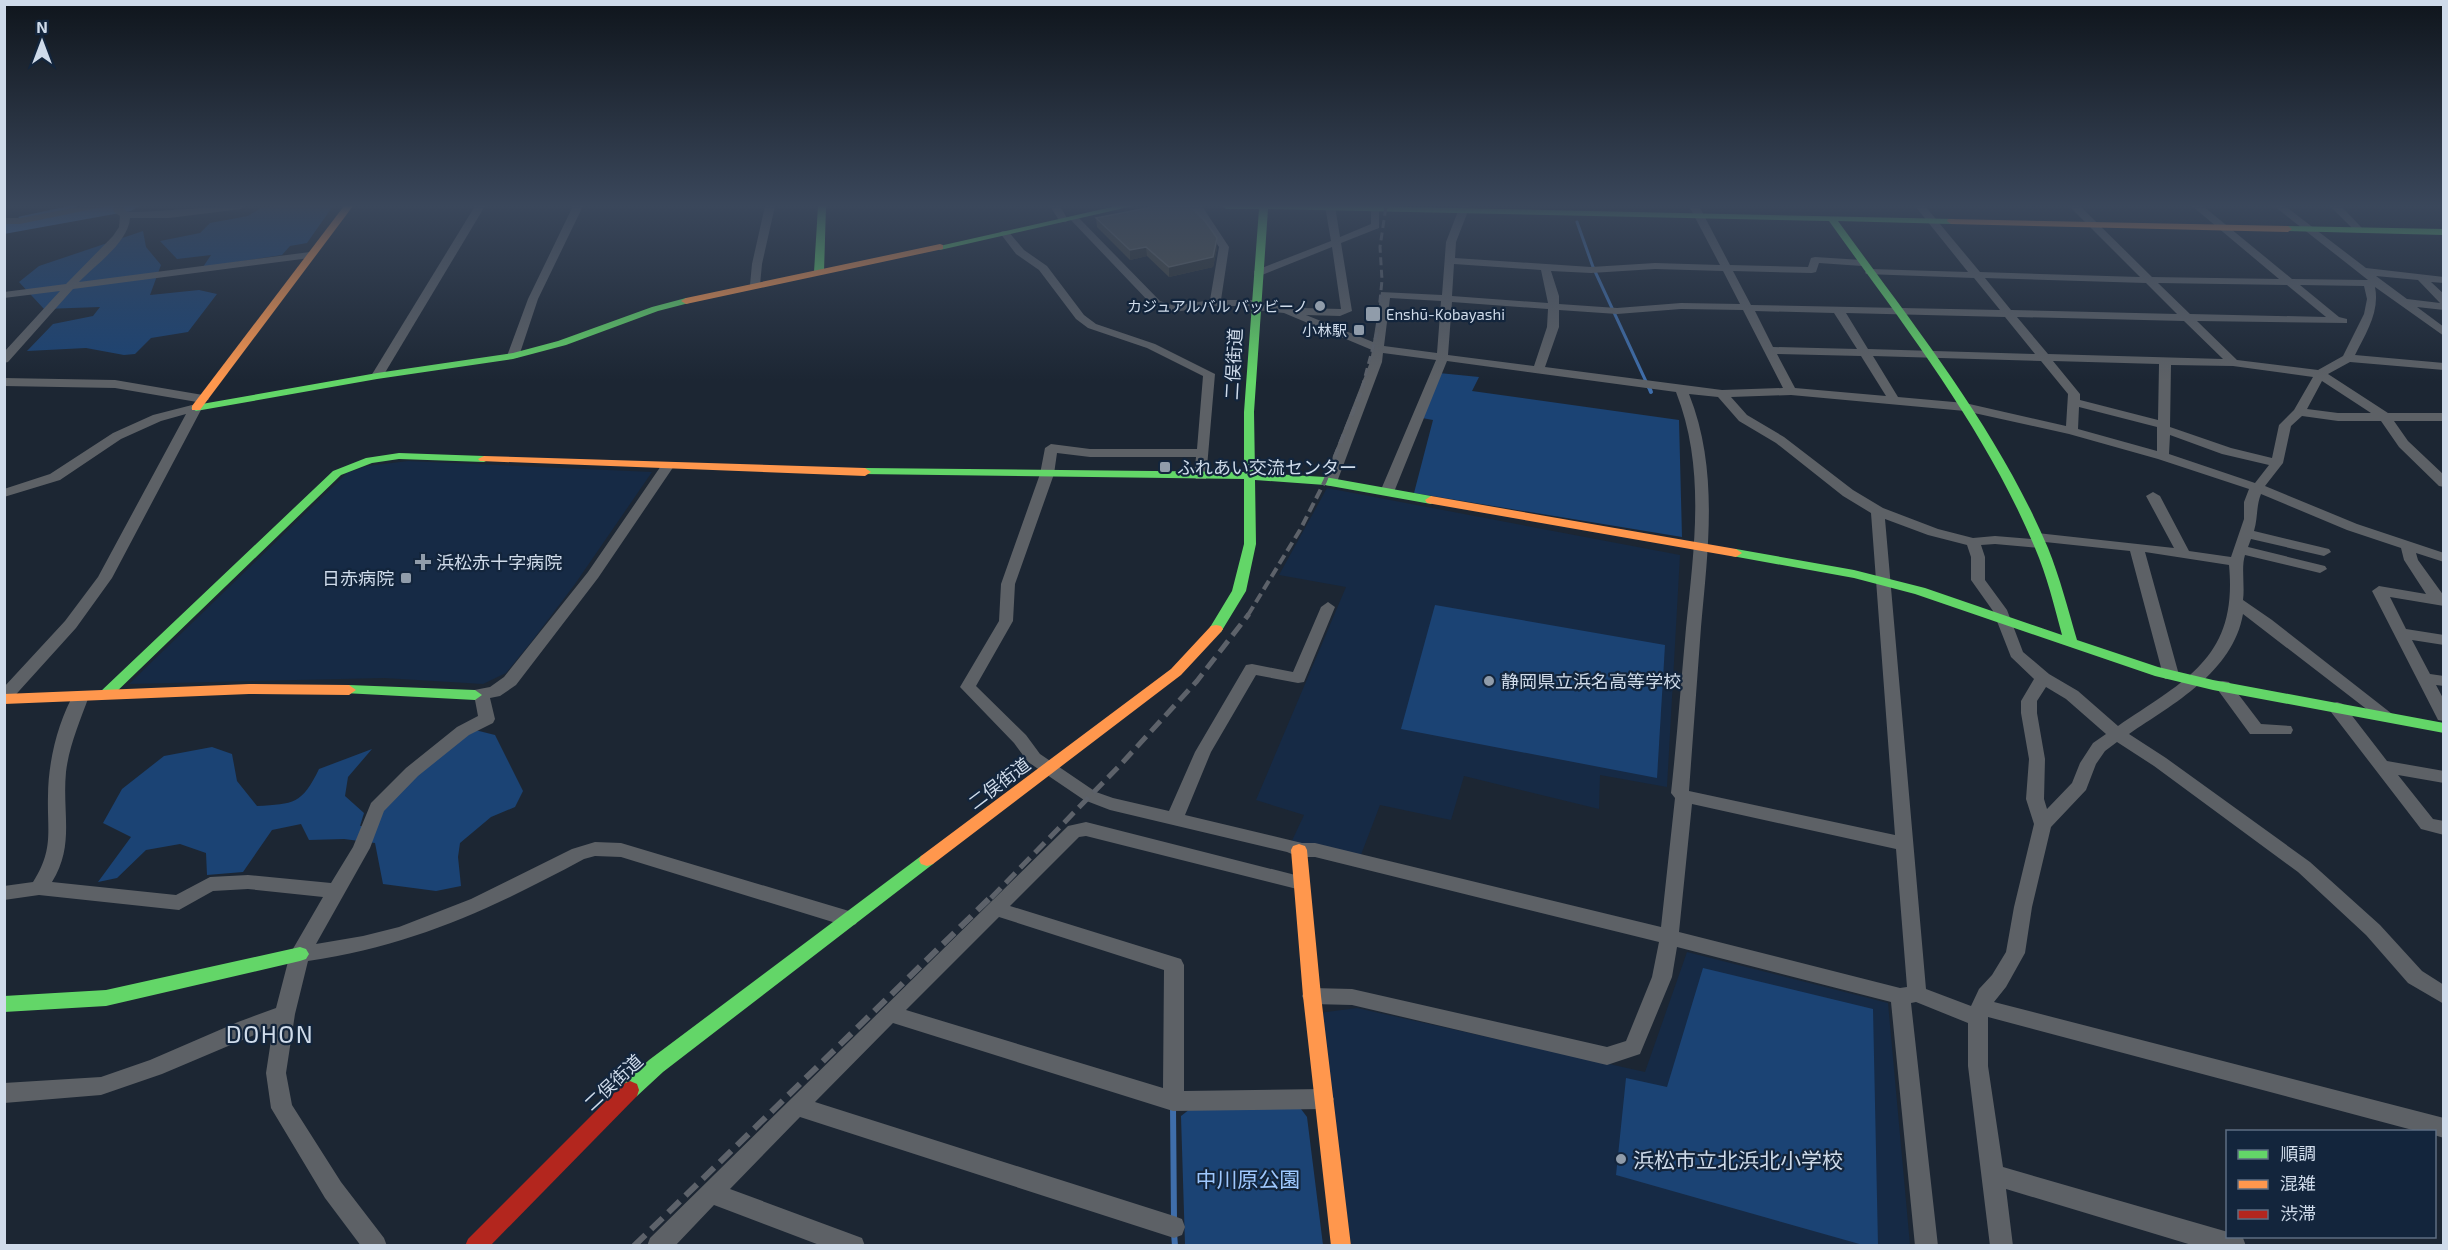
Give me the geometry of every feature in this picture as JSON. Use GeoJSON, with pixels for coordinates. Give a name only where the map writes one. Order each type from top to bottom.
{"type":"FeatureCollection","features":[{"type":"Feature","properties":{"kind":"street"},"geometry":{"type":"LineString","coordinates":[[4,360],[92,264]]}},
{"type":"Feature","properties":{"kind":"street"},"geometry":{"type":"LineString","coordinates":[[4,295],[238,264]]}},
{"type":"Feature","properties":{"kind":"street"},"geometry":{"type":"LineString","coordinates":[[4,698],[85,607],[106,576],[158,475],[200,403],[303,264]]}},
{"type":"Feature","properties":{"kind":"street"},"geometry":{"type":"LineString","coordinates":[[377,376],[445,264]]}},
{"type":"Feature","properties":{"kind":"street"},"geometry":{"type":"LineString","coordinates":[[513,356],[533,299],[550,264]]}},
{"type":"Feature","properties":{"kind":"street"},"geometry":{"type":"LineString","coordinates":[[755,285],[757,264]]}},
{"type":"Feature","properties":{"kind":"street"},"geometry":{"type":"LineString","coordinates":[[819,264],[819,272]]}},
{"type":"Feature","properties":{"kind":"street"},"geometry":{"type":"LineString","coordinates":[[4,493],[55,477],[117,436],[157,418],[200,403],[513,356],[562,343],[655,309],[856,264]]}},
{"type":"Feature","properties":{"kind":"street"},"geometry":{"type":"LineString","coordinates":[[1038,264],[1043,268],[1080,317],[1092,326],[1151,346],[1209,374],[1201,476]]}},
{"type":"Feature","properties":{"kind":"street"},"geometry":{"type":"LineString","coordinates":[[1116,264],[1156,303],[1174,309],[1215,303],[1340,313],[1347,311],[1338,264]]}},
{"type":"Feature","properties":{"kind":"street"},"geometry":{"type":"LineString","coordinates":[[1215,303],[1221,264]]}},
{"type":"Feature","properties":{"kind":"street","name":"二俣街道"},"geometry":{"type":"LineString","coordinates":[[475,1245],[596,1122],[656,1066],[1176,672],[1207,640],[1230,611],[1244,579],[1251,542],[1247,476],[1259,264]]}},
{"type":"Feature","properties":{"kind":"street"},"geometry":{"type":"LineString","coordinates":[[1258,273],[1280,264]]}},
{"type":"Feature","properties":{"kind":"street"},"geometry":{"type":"LineString","coordinates":[[1387,492],[1442,358],[1450,264]]}},
{"type":"Feature","properties":{"kind":"street"},"geometry":{"type":"LineString","coordinates":[[1503,264],[1595,270],[1655,266],[1812,270],[1814,264]]}},
{"type":"Feature","properties":{"kind":"street"},"geometry":{"type":"LineString","coordinates":[[1725,264],[1791,391]]}},
{"type":"Feature","properties":{"kind":"street"},"geometry":{"type":"LineString","coordinates":[[1847,264],[1976,274],[2147,280],[2288,281],[2421,277],[2444,280]]}},
{"type":"Feature","properties":{"kind":"street"},"geometry":{"type":"LineString","coordinates":[[1864,264],[1965,406],[1989,446],[2038,540],[2057,590],[2071,643]]}},
{"type":"Feature","properties":{"kind":"street"},"geometry":{"type":"LineString","coordinates":[[1968,264],[2074,394],[2072,431]]}},
{"type":"Feature","properties":{"kind":"street"},"geometry":{"type":"LineString","coordinates":[[2131,264],[2233,363]]}},
{"type":"Feature","properties":{"kind":"street"},"geometry":{"type":"LineString","coordinates":[[2268,264],[2335,319],[2363,325]]}},
{"type":"Feature","properties":{"kind":"street"},"geometry":{"type":"LineString","coordinates":[[2352,264],[2370,279],[2408,303],[2444,333]]}},
{"type":"Feature","properties":{"kind":"street"},"geometry":{"type":"LineString","coordinates":[[1538,370],[1553,327],[1554,296],[1545,267]]}},
{"type":"Feature","properties":{"kind":"street"},"geometry":{"type":"LineString","coordinates":[[2421,277],[2444,301]]}},
{"type":"Feature","properties":{"kind":"street"},"geometry":{"type":"LineString","coordinates":[[2043,824],[2080,786],[2088,763],[2099,747],[2195,681],[2228,639],[2236,616],[2239,556],[2251,519],[2251,502],[2258,488],[2277,463],[2285,425],[2299,412],[2320,375],[2348,358],[2369,314],[2372,299],[2370,279]]}},
{"type":"Feature","properties":{"kind":"street"},"geometry":{"type":"LineString","coordinates":[[1330,482],[1360,406],[1379,349],[1385,294],[1613,310],[1681,306],[1748,307],[2343,321]]}},
{"type":"Feature","properties":{"kind":"street"},"geometry":{"type":"LineString","coordinates":[[2372,299],[2444,307]]}},
{"type":"Feature","properties":{"kind":"street"},"geometry":{"type":"LineString","coordinates":[[1286,310],[1379,349],[1442,358],[1722,394],[1791,391],[1965,406],[2072,431],[2163,457],[2258,488],[2408,548],[2444,558]]}},
{"type":"Feature","properties":{"kind":"street"},"geometry":{"type":"LineString","coordinates":[[1838,310],[1894,400]]}},
{"type":"Feature","properties":{"kind":"street"},"geometry":{"type":"LineString","coordinates":[[1770,350],[2233,363],[2320,375],[2385,417],[2403,444],[2444,483]]}},
{"type":"Feature","properties":{"kind":"street"},"geometry":{"type":"LineString","coordinates":[[2348,358],[2444,368]]}},
{"type":"Feature","properties":{"kind":"street"},"geometry":{"type":"LineString","coordinates":[[2163,457],[2165,361]]}},
{"type":"Feature","properties":{"kind":"street"},"geometry":{"type":"LineString","coordinates":[[8,383],[115,384],[200,403]]}},
{"type":"Feature","properties":{"kind":"street"},"geometry":{"type":"LineString","coordinates":[[1681,389],[1692,418],[1699,449],[1702,487],[1700,547],[1680,793],[1684,796],[1905,844]]}},
{"type":"Feature","properties":{"kind":"street"},"geometry":{"type":"LineString","coordinates":[[1722,394],[1743,418],[1780,440],[1848,493],[1878,511],[1933,532],[1973,542],[2038,540],[2184,554],[2239,556],[2320,569]]}},
{"type":"Feature","properties":{"kind":"street"},"geometry":{"type":"LineString","coordinates":[[2075,402],[2164,427],[2227,451],[2277,463]]}},
{"type":"Feature","properties":{"kind":"street"},"geometry":{"type":"LineString","coordinates":[[2299,412],[2338,417],[2444,417]]}},
{"type":"Feature","properties":{"kind":"street"},"geometry":{"type":"LineString","coordinates":[[1201,453],[1090,453],[1051,447],[1047,474],[1008,584],[1006,621],[968,687],[1020,739],[1034,758],[1078,790],[1100,800],[1292,846],[1299,850],[1315,850],[2444,1128]]}},
{"type":"Feature","properties":{"kind":"street"},"geometry":{"type":"LineString","coordinates":[[105,695],[337,473],[370,460],[399,456],[898,473],[1247,476],[1330,482],[1810,566],[1885,582],[2171,675],[2444,728]]}},
{"type":"Feature","properties":{"kind":"street"},"geometry":{"type":"LineString","coordinates":[[4,698],[249,689],[398,691],[478,695],[494,692],[510,681],[522,667],[593,575],[668,466]]}},
{"type":"Feature","properties":{"kind":"street"},"geometry":{"type":"LineString","coordinates":[[2153,496],[2184,554]]}},
{"type":"Feature","properties":{"kind":"street"},"geometry":{"type":"LineString","coordinates":[[1878,511],[1905,844],[1908,995],[1927,1245]]}},
{"type":"Feature","properties":{"kind":"street"},"geometry":{"type":"LineString","coordinates":[[2245,534],[2324,552]]}},
{"type":"Feature","properties":{"kind":"street"},"geometry":{"type":"LineString","coordinates":[[1973,542],[1978,557],[1978,580],[2000,610],[2001,619],[2016,653],[2043,678],[2072,695],[2118,735],[2160,762],[2304,867],[2373,930],[2415,977],[2444,996]]}},
{"type":"Feature","properties":{"kind":"street"},"geometry":{"type":"LineString","coordinates":[[2136,548],[2171,675]]}},
{"type":"Feature","properties":{"kind":"street"},"geometry":{"type":"LineString","coordinates":[[2408,548],[2411,560],[2440,601]]}},
{"type":"Feature","properties":{"kind":"street"},"geometry":{"type":"LineString","coordinates":[[2440,601],[2379,591],[2444,716]]}},
{"type":"Feature","properties":{"kind":"street"},"geometry":{"type":"LineString","coordinates":[[2235,602],[2267,623],[2388,717]]}},
{"type":"Feature","properties":{"kind":"street"},"geometry":{"type":"LineString","coordinates":[[1175,817],[1203,752],[1252,669],[1298,678],[1328,607]]}},
{"type":"Feature","properties":{"kind":"street"},"geometry":{"type":"LineString","coordinates":[[2399,633],[2444,640]]}},
{"type":"Feature","properties":{"kind":"street"},"geometry":{"type":"LineString","coordinates":[[2002,1245],[1978,1066],[1980,1012],[1986,995],[2000,981],[2015,953],[2023,907],[2043,824],[2036,799],[2037,759],[2029,701],[2043,678]]}},
{"type":"Feature","properties":{"kind":"street"},"geometry":{"type":"LineString","coordinates":[[2424,678],[2444,681]]}},
{"type":"Feature","properties":{"kind":"street"},"geometry":{"type":"LineString","coordinates":[[2223,686],[2256,730],[2285,730]]}},
{"type":"Feature","properties":{"kind":"street"},"geometry":{"type":"LineString","coordinates":[[376,1245],[333,1190],[282,1107],[276,1072],[285,1014],[300,954],[361,848],[377,808],[412,772],[463,731],[487,719],[478,695]]}},
{"type":"Feature","properties":{"kind":"street"},"geometry":{"type":"LineString","coordinates":[[39,888],[49,874],[60,845],[57,777],[60,758],[81,696]]}},
{"type":"Feature","properties":{"kind":"street"},"geometry":{"type":"LineString","coordinates":[[2337,708],[2427,824],[2444,828]]}},
{"type":"Feature","properties":{"kind":"street"},"geometry":{"type":"LineString","coordinates":[[2382,766],[2444,777]]}},
{"type":"Feature","properties":{"kind":"street"},"geometry":{"type":"LineString","coordinates":[[1312,996],[1352,997],[1607,1056],[1633,1048],[1662,977],[1669,937],[1684,796]]}},
{"type":"Feature","properties":{"kind":"street"},"geometry":{"type":"LineString","coordinates":[[658,1245],[1074,831],[1080,829],[1301,883]]}},
{"type":"Feature","properties":{"kind":"street"},"geometry":{"type":"LineString","coordinates":[[4,1004],[105,998],[300,954],[372,942],[460,913],[578,854],[595,849],[621,850],[849,919]]}},
{"type":"Feature","properties":{"kind":"street"},"geometry":{"type":"LineString","coordinates":[[1299,850],[1312,996],[1341,1245]]}},
{"type":"Feature","properties":{"kind":"street"},"geometry":{"type":"LineString","coordinates":[[4,893],[39,888],[179,903],[210,884],[248,882],[336,891]]}},
{"type":"Feature","properties":{"kind":"street"},"geometry":{"type":"LineString","coordinates":[[997,909],[1174,965],[1173,1101]]}},
{"type":"Feature","properties":{"kind":"street"},"geometry":{"type":"LineString","coordinates":[[889,1013],[1173,1101],[1323,1099]]}},
{"type":"Feature","properties":{"kind":"street"},"geometry":{"type":"LineString","coordinates":[[4,1093],[101,1086],[156,1067],[245,1028],[285,1014]]}},
{"type":"Feature","properties":{"kind":"street"},"geometry":{"type":"LineString","coordinates":[[796,1106],[1174,1227]]}},
{"type":"Feature","properties":{"kind":"street"},"geometry":{"type":"LineString","coordinates":[[1993,1175],[2235,1245]]}},
{"type":"Feature","properties":{"kind":"street"},"geometry":{"type":"LineString","coordinates":[[710,1193],[854,1245]]}},
{"type":"Feature","properties":{"kind":"shaded area","name":"浜松赤十字病院"},"geometry":{"type":"Polygon","coordinates":[[[408,461],[652,472],[575,584],[532,641],[506,673],[483,684],[384,678],[129,684],[347,473],[367,466],[408,461]]]}},
{"type":"Feature","properties":{"kind":"shaded area","name":"静岡県立浜名高等学校"},"geometry":{"type":"Polygon","coordinates":[[[1327,488],[1680,555],[1667,787],[1600,775],[1599,809],[1464,776],[1451,820],[1380,805],[1359,860],[1290,845],[1304,815],[1256,800],[1346,587],[1279,575],[1327,488]]]}},
{"type":"Feature","properties":{"kind":"shaded area","name":"浜松市立北浜北小学校"},"geometry":{"type":"Polygon","coordinates":[[[1687,952],[1888,1003],[1910,1245],[1351,1245],[1319,1013],[1357,1008],[1645,1072],[1687,952]]]}},
{"type":"Feature","properties":{"kind":"green space"},"geometry":{"type":"Polygon","coordinates":[[[160,264],[150,295],[199,290],[217,294],[188,332],[151,338],[135,354],[124,355],[86,348],[27,351],[53,324],[93,316],[100,307],[44,309],[19,282],[39,266],[160,264]]]}},
{"type":"Feature","properties":{"kind":"green space"},"geometry":{"type":"Polygon","coordinates":[[[1439,373],[1479,377],[1472,391],[1679,420],[1682,537],[1414,493],[1433,420],[1422,418],[1439,373]]]}},
{"type":"Feature","properties":{"kind":"green space"},"geometry":{"type":"Polygon","coordinates":[[[1435,605],[1665,645],[1657,778],[1401,729],[1435,605]]]}},
{"type":"Feature","properties":{"kind":"green space"},"geometry":{"type":"Polygon","coordinates":[[[471,729],[495,735],[523,791],[515,807],[491,817],[460,843],[458,857],[461,886],[436,891],[383,884],[375,843],[344,839],[309,840],[301,824],[272,830],[243,872],[207,875],[206,853],[180,844],[146,850],[117,878],[98,882],[131,837],[103,823],[122,789],[164,756],[212,747],[232,754],[237,781],[257,806],[296,800],[302,796],[319,769],[372,749],[348,777],[345,796],[364,813],[360,826],[371,826],[396,783],[471,729]]]}},
{"type":"Feature","properties":{"kind":"green space"},"geometry":{"type":"Polygon","coordinates":[[[1703,968],[1873,1009],[1878,1245],[1863,1245],[1616,1175],[1626,1078],[1667,1087],[1703,968]]]}},
{"type":"Feature","properties":{"kind":"green space","name":"中川原公園"},"geometry":{"type":"Polygon","coordinates":[[[1190,1109],[1301,1109],[1307,1117],[1323,1245],[1185,1245],[1181,1116],[1190,1109]]]}},
{"type":"Feature","properties":{"kind":"waterway"},"geometry":{"type":"LineString","coordinates":[[1592,264],[1649,388]]}},
{"type":"Feature","properties":{"kind":"waterway"},"geometry":{"type":"LineString","coordinates":[[1649,387],[1651,392]]}},
{"type":"Feature","properties":{"kind":"waterway"},"geometry":{"type":"LineString","coordinates":[[1173,1107],[1174,1221]]}},
{"type":"Feature","properties":{"kind":"waterway"},"geometry":{"type":"LineString","coordinates":[[1174,1233],[1175,1246]]}},
{"type":"Feature","properties":{"kind":"railway"},"geometry":{"type":"LineString","coordinates":[[1362,388],[1377,332],[1382,280],[1381,264]]}},
{"type":"Feature","properties":{"kind":"railway"},"geometry":{"type":"LineString","coordinates":[[1248,615],[1300,530],[1325,481],[1363,387]]}},
{"type":"Feature","properties":{"kind":"railway"},"geometry":{"type":"LineString","coordinates":[[991,898],[1123,762],[1197,681],[1249,614]]}},
{"type":"Feature","properties":{"kind":"railway"},"geometry":{"type":"LineString","coordinates":[[634,1246],[992,896]]}},
{"type":"Feature","properties":{"kind":"traffic: fast"},"geometry":{"type":"LineString","coordinates":[[819,264],[819,272]]}},
{"type":"Feature","properties":{"kind":"traffic: fast"},"geometry":{"type":"LineString","coordinates":[[1216,629],[1239,591],[1250,544],[1249,412],[1260,264]]}},
{"type":"Feature","properties":{"kind":"traffic: fast"},"geometry":{"type":"LineString","coordinates":[[1865,264],[1946,377],[1998,460],[2041,547],[2071,643]]}},
{"type":"Feature","properties":{"kind":"traffic: fast"},"geometry":{"type":"LineString","coordinates":[[196,408],[377,376],[513,356],[562,343],[655,309],[686,301]]}},
{"type":"Feature","properties":{"kind":"traffic: fast"},"geometry":{"type":"LineString","coordinates":[[105,695],[337,473],[370,460],[399,456],[484,459]]}},
{"type":"Feature","properties":{"kind":"traffic: fast"},"geometry":{"type":"LineString","coordinates":[[865,472],[1247,476],[1325,481],[1431,500]]}},
{"type":"Feature","properties":{"kind":"traffic: fast"},"geometry":{"type":"LineString","coordinates":[[1736,553],[1854,574],[1920,591],[2155,671],[2213,685],[2444,728]]}},
{"type":"Feature","properties":{"kind":"traffic: fast"},"geometry":{"type":"LineString","coordinates":[[349,690],[475,695]]}},
{"type":"Feature","properties":{"kind":"traffic: fast"},"geometry":{"type":"LineString","coordinates":[[630,1090],[656,1066],[927,860]]}},
{"type":"Feature","properties":{"kind":"traffic: fast"},"geometry":{"type":"LineString","coordinates":[[4,1004],[106,998],[300,954]]}},
{"type":"Feature","properties":{"kind":"traffic: slow"},"geometry":{"type":"LineString","coordinates":[[196,408],[305,264]]}},
{"type":"Feature","properties":{"kind":"traffic: slow"},"geometry":{"type":"LineString","coordinates":[[686,301],[858,264]]}},
{"type":"Feature","properties":{"kind":"traffic: slow"},"geometry":{"type":"LineString","coordinates":[[484,459],[865,472]]}},
{"type":"Feature","properties":{"kind":"traffic: slow"},"geometry":{"type":"LineString","coordinates":[[1431,500],[1736,553]]}},
{"type":"Feature","properties":{"kind":"traffic: slow"},"geometry":{"type":"LineString","coordinates":[[927,860],[1176,672],[1216,629]]}},
{"type":"Feature","properties":{"kind":"traffic: slow"},"geometry":{"type":"LineString","coordinates":[[4,699],[249,689],[349,690]]}},
{"type":"Feature","properties":{"kind":"traffic: slow"},"geometry":{"type":"LineString","coordinates":[[1299,850],[1312,996],[1341,1246]]}},
{"type":"Feature","properties":{"kind":"traffic: jam"},"geometry":{"type":"LineString","coordinates":[[475,1246],[630,1090]]}},
{"type":"Feature","properties":{"kind":"place","name":"カジュアルバル バッビーノ"},"geometry":{"type":"Point","coordinates":[1320,306]}},
{"type":"Feature","properties":{"kind":"place","name":"Enshū-Kobayashi"},"geometry":{"type":"Point","coordinates":[1373,314]}},
{"type":"Feature","properties":{"kind":"place","name":"小林駅"},"geometry":{"type":"Point","coordinates":[1359,330]}},
{"type":"Feature","properties":{"kind":"place","name":"ふれあい交流センター"},"geometry":{"type":"Point","coordinates":[1165,467]}},
{"type":"Feature","properties":{"kind":"place","name":"浜松赤十字病院"},"geometry":{"type":"Point","coordinates":[423,562]}},
{"type":"Feature","properties":{"kind":"place","name":"日赤病院"},"geometry":{"type":"Point","coordinates":[406,578]}},
{"type":"Feature","properties":{"kind":"place","name":"静岡県立浜名高等学校"},"geometry":{"type":"Point","coordinates":[1489,681]}},
{"type":"Feature","properties":{"kind":"place","name":"浜松市立北浜北小学校"},"geometry":{"type":"Point","coordinates":[1621,1159]}},
{"type":"Feature","properties":{"kind":"district","name":"DOHON"},"geometry":{"type":"Point","coordinates":[270,1033]}}]}
